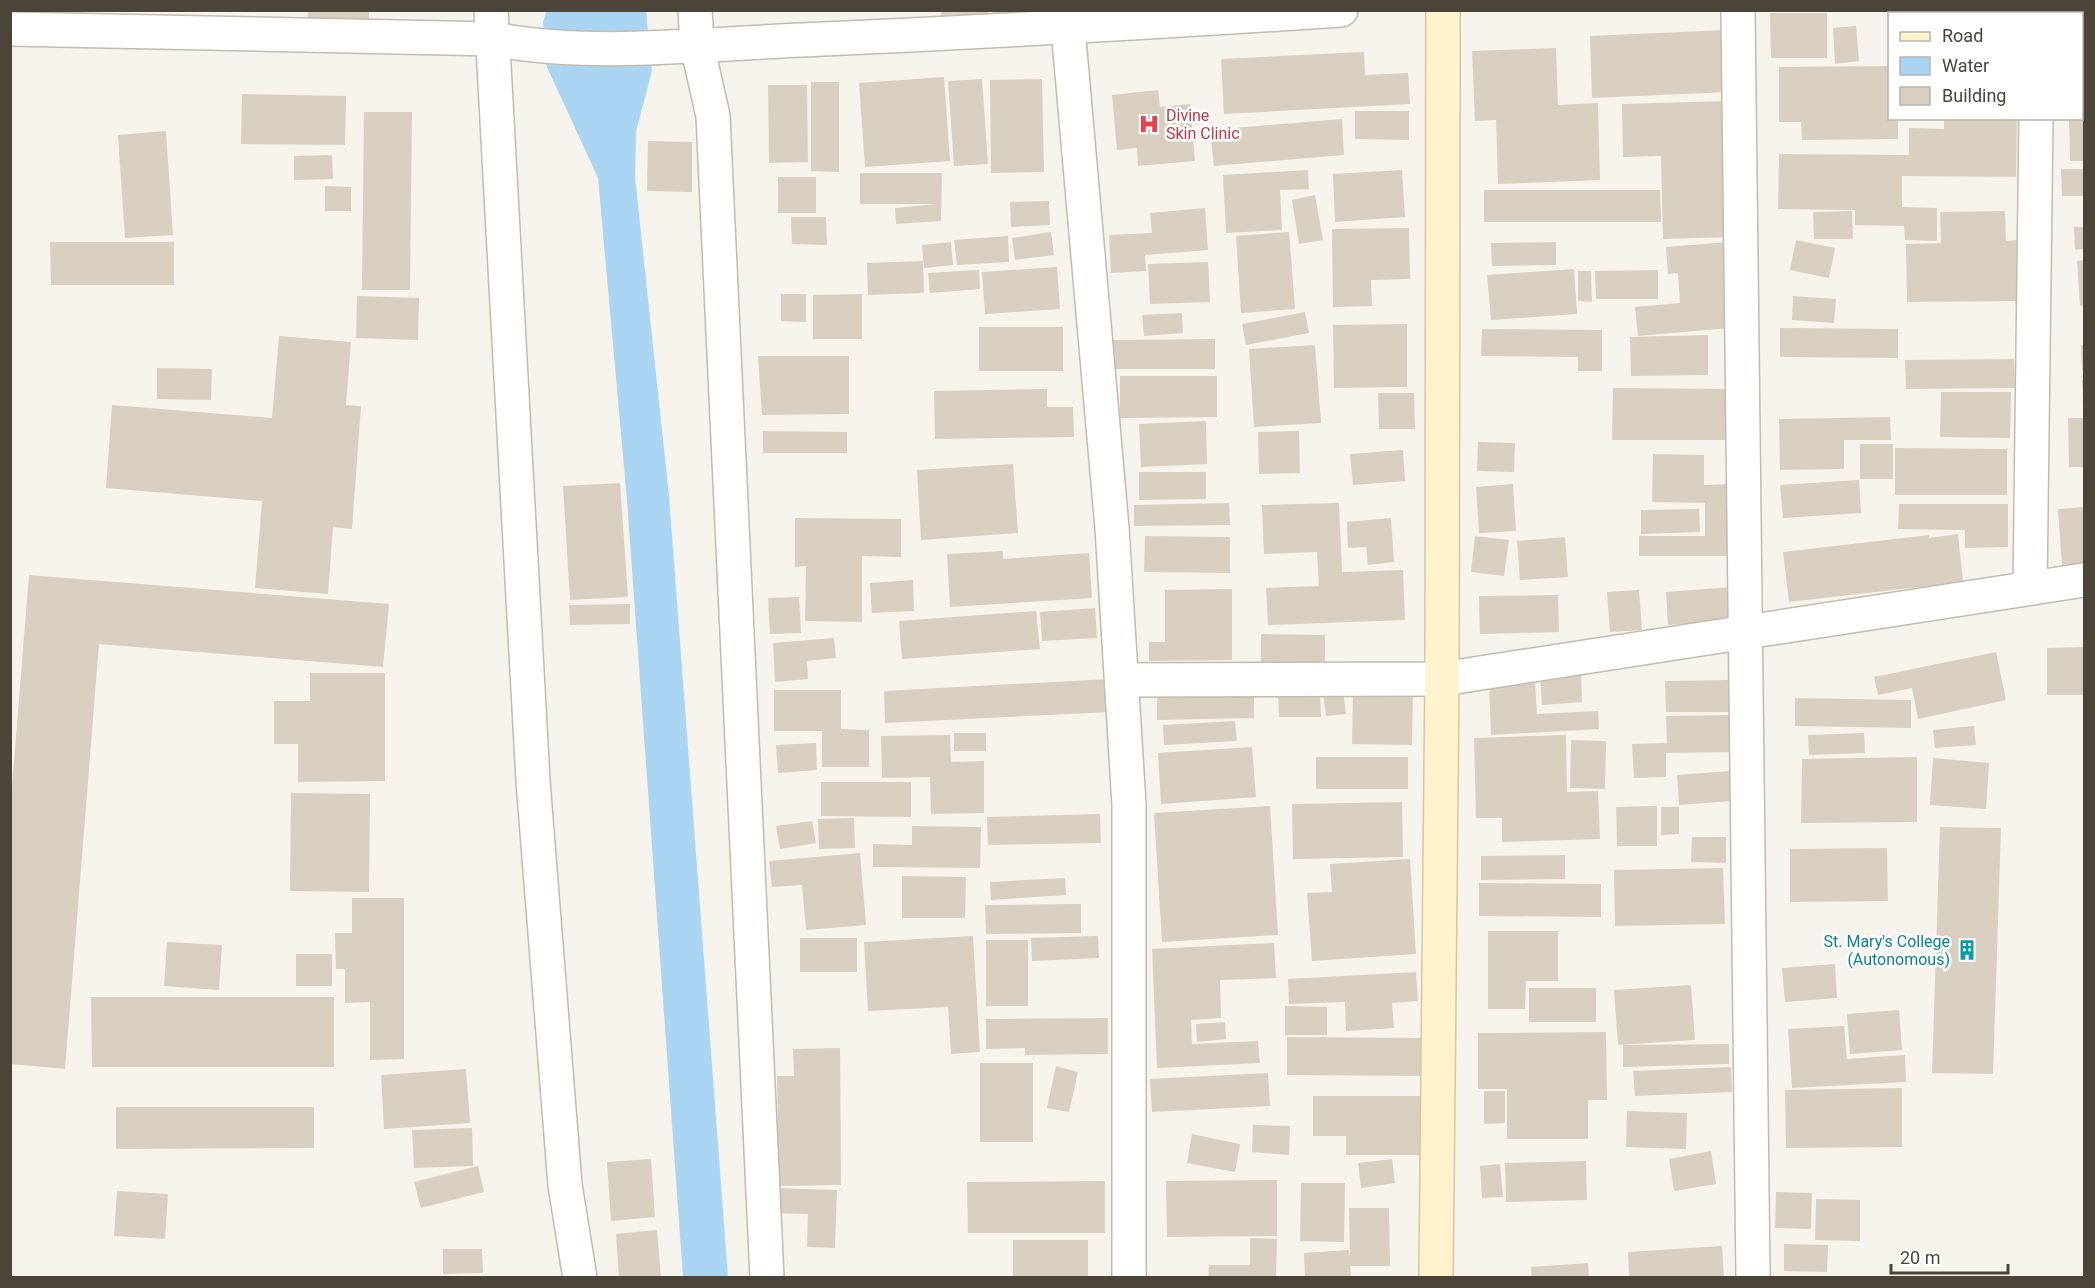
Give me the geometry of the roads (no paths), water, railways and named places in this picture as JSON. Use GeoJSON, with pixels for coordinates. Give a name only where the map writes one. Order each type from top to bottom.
{"type":"FeatureCollection","features":[{"type":"Feature","properties":{"kind":"main road"},"geometry":{"type":"LineString","coordinates":[[1436,1278],[1442,679],[1443,10]]}},
{"type":"Feature","properties":{"kind":"street"},"geometry":{"type":"LineString","coordinates":[[695,10],[698,45],[713,116],[767,1278]]}},
{"type":"Feature","properties":{"kind":"street"},"geometry":{"type":"LineString","coordinates":[[10,29],[492,25],[532,47],[656,47],[935,22],[1068,28],[1341,10]]}},
{"type":"Feature","properties":{"kind":"street"},"geometry":{"type":"LineString","coordinates":[[1738,10],[1753,1278]]}},
{"type":"Feature","properties":{"kind":"street"},"geometry":{"type":"LineString","coordinates":[[492,25],[533,781],[566,1185],[580,1278]]}},
{"type":"Feature","properties":{"kind":"street"},"geometry":{"type":"LineString","coordinates":[[1068,28],[1112,528],[1129,805],[1129,1278]]}},
{"type":"Feature","properties":{"kind":"street"},"geometry":{"type":"LineString","coordinates":[[2030,588],[2036,120]]}},
{"type":"Feature","properties":{"kind":"street"},"geometry":{"type":"LineString","coordinates":[[1122,680],[1442,679],[2085,580]]}},
{"type":"Feature","properties":{"kind":"water"},"geometry":{"type":"Polygon","coordinates":[[[547,10],[646,11],[652,71],[636,131],[635,177],[669,496],[728,1277],[683,1277],[627,500],[598,178],[547,67],[543,22],[547,10]]]}},
{"type":"Feature","properties":{"kind":"place","name":"Divine Skin Clinic"},"geometry":{"type":"Point","coordinates":[1149,124]}},
{"type":"Feature","properties":{"kind":"place","name":"St. Mary's College (Autonomous)"},"geometry":{"type":"Point","coordinates":[1967,950]}}]}
